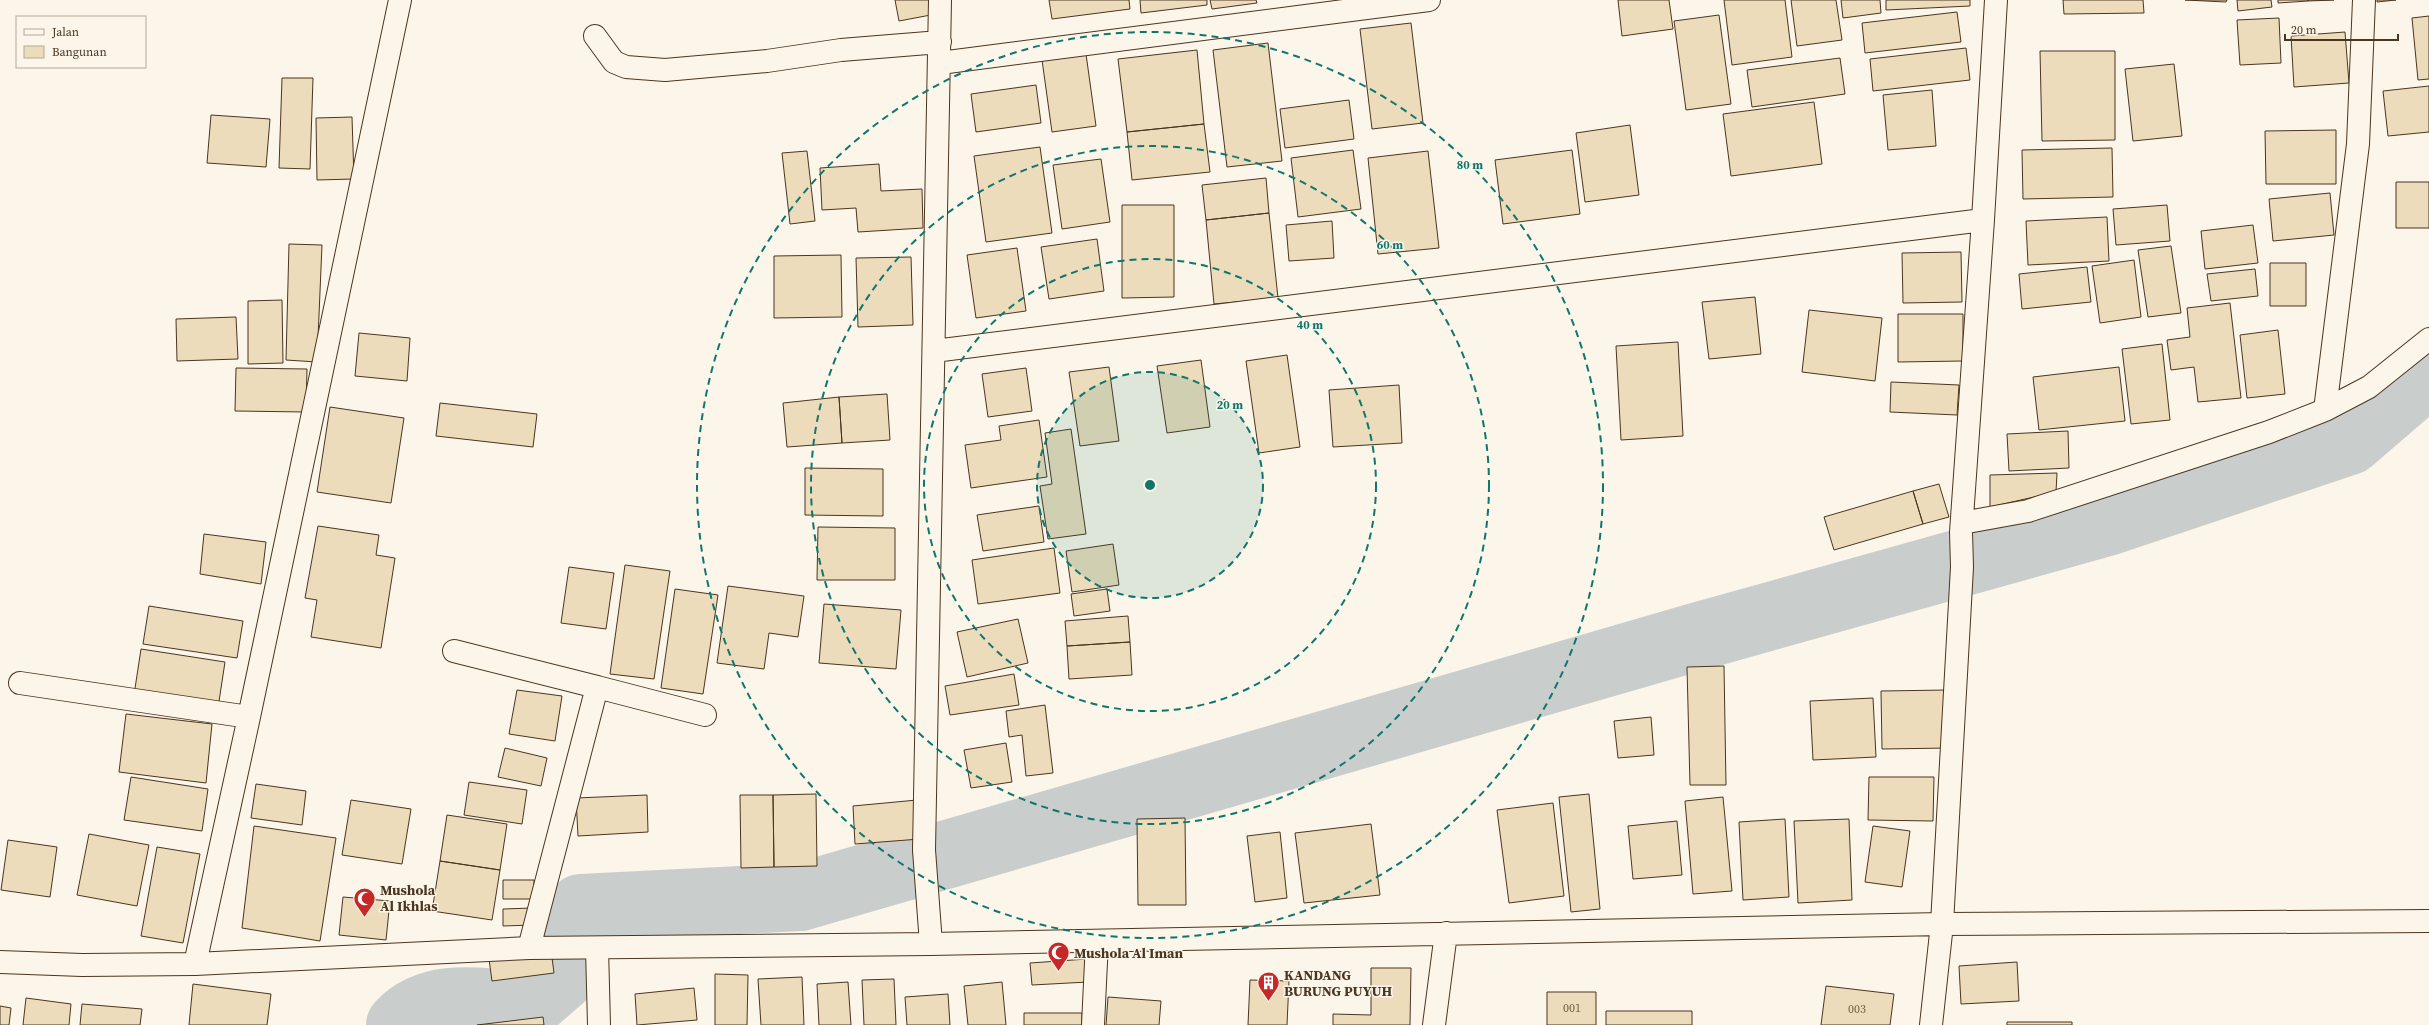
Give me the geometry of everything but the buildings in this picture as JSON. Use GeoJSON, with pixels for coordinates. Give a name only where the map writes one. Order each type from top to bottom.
{"type":"FeatureCollection","features":[{"type":"Feature","properties":{"kind":"street"},"geometry":{"type":"LineString","coordinates":[[195,964],[249,717],[400,0]]}},
{"type":"Feature","properties":{"kind":"street"},"geometry":{"type":"LineString","coordinates":[[931,944],[924,850],[940,0]]}},
{"type":"Feature","properties":{"kind":"street"},"geometry":{"type":"LineString","coordinates":[[595,36],[614,62],[626,67],[665,70],[767,61],[841,50],[940,53],[1428,0]]}},
{"type":"Feature","properties":{"kind":"street"},"geometry":{"type":"LineString","coordinates":[[1931,1025],[1942,924],[1962,567],[1962,528],[1996,0]]}},
{"type":"Feature","properties":{"kind":"street"},"geometry":{"type":"LineString","coordinates":[[2325,410],[2358,144],[2364,0]]}},
{"type":"Feature","properties":{"kind":"street"},"geometry":{"type":"LineString","coordinates":[[934,351],[1983,220]]}},
{"type":"Feature","properties":{"kind":"street"},"geometry":{"type":"LineString","coordinates":[[1962,528],[2028,511],[2262,434],[2325,410],[2370,387],[2429,339]]}},
{"type":"Feature","properties":{"kind":"street"},"geometry":{"type":"LineString","coordinates":[[454,651],[705,715]]}},
{"type":"Feature","properties":{"kind":"street"},"geometry":{"type":"LineString","coordinates":[[20,683],[249,717]]}},
{"type":"Feature","properties":{"kind":"street"},"geometry":{"type":"LineString","coordinates":[[536,948],[597,687]]}},
{"type":"Feature","properties":{"kind":"street"},"geometry":{"type":"LineString","coordinates":[[0,962],[82,965],[195,964],[536,948],[931,944],[1942,924],[2429,921]]}},
{"type":"Feature","properties":{"kind":"street"},"geometry":{"type":"LineString","coordinates":[[1434,1025],[1446,933]]}},
{"type":"Feature","properties":{"kind":"street"},"geometry":{"type":"LineString","coordinates":[[1093,1025],[1097,941]]}},
{"type":"Feature","properties":{"kind":"street"},"geometry":{"type":"LineString","coordinates":[[591,948],[599,1025]]}},
{"type":"Feature","properties":{"kind":"waterway"},"geometry":{"type":"LineString","coordinates":[[400,1025],[413,1014],[428,1007],[443,1003],[477,1001],[528,1006],[567,972],[581,908],[800,897],[1696,637],[2107,522],[2349,441],[2429,372]]}},
{"type":"Feature","properties":{"kind":"place","name":"Mushola Al Ikhlas"},"geometry":{"type":"Point","coordinates":[364,918]}},
{"type":"Feature","properties":{"kind":"place","name":"Mushola Al Iman"},"geometry":{"type":"Point","coordinates":[1059,972]}},
{"type":"Feature","properties":{"kind":"place","name":"KANDANG BURUNG PUYUH"},"geometry":{"type":"Point","coordinates":[1269,1002]}}]}
